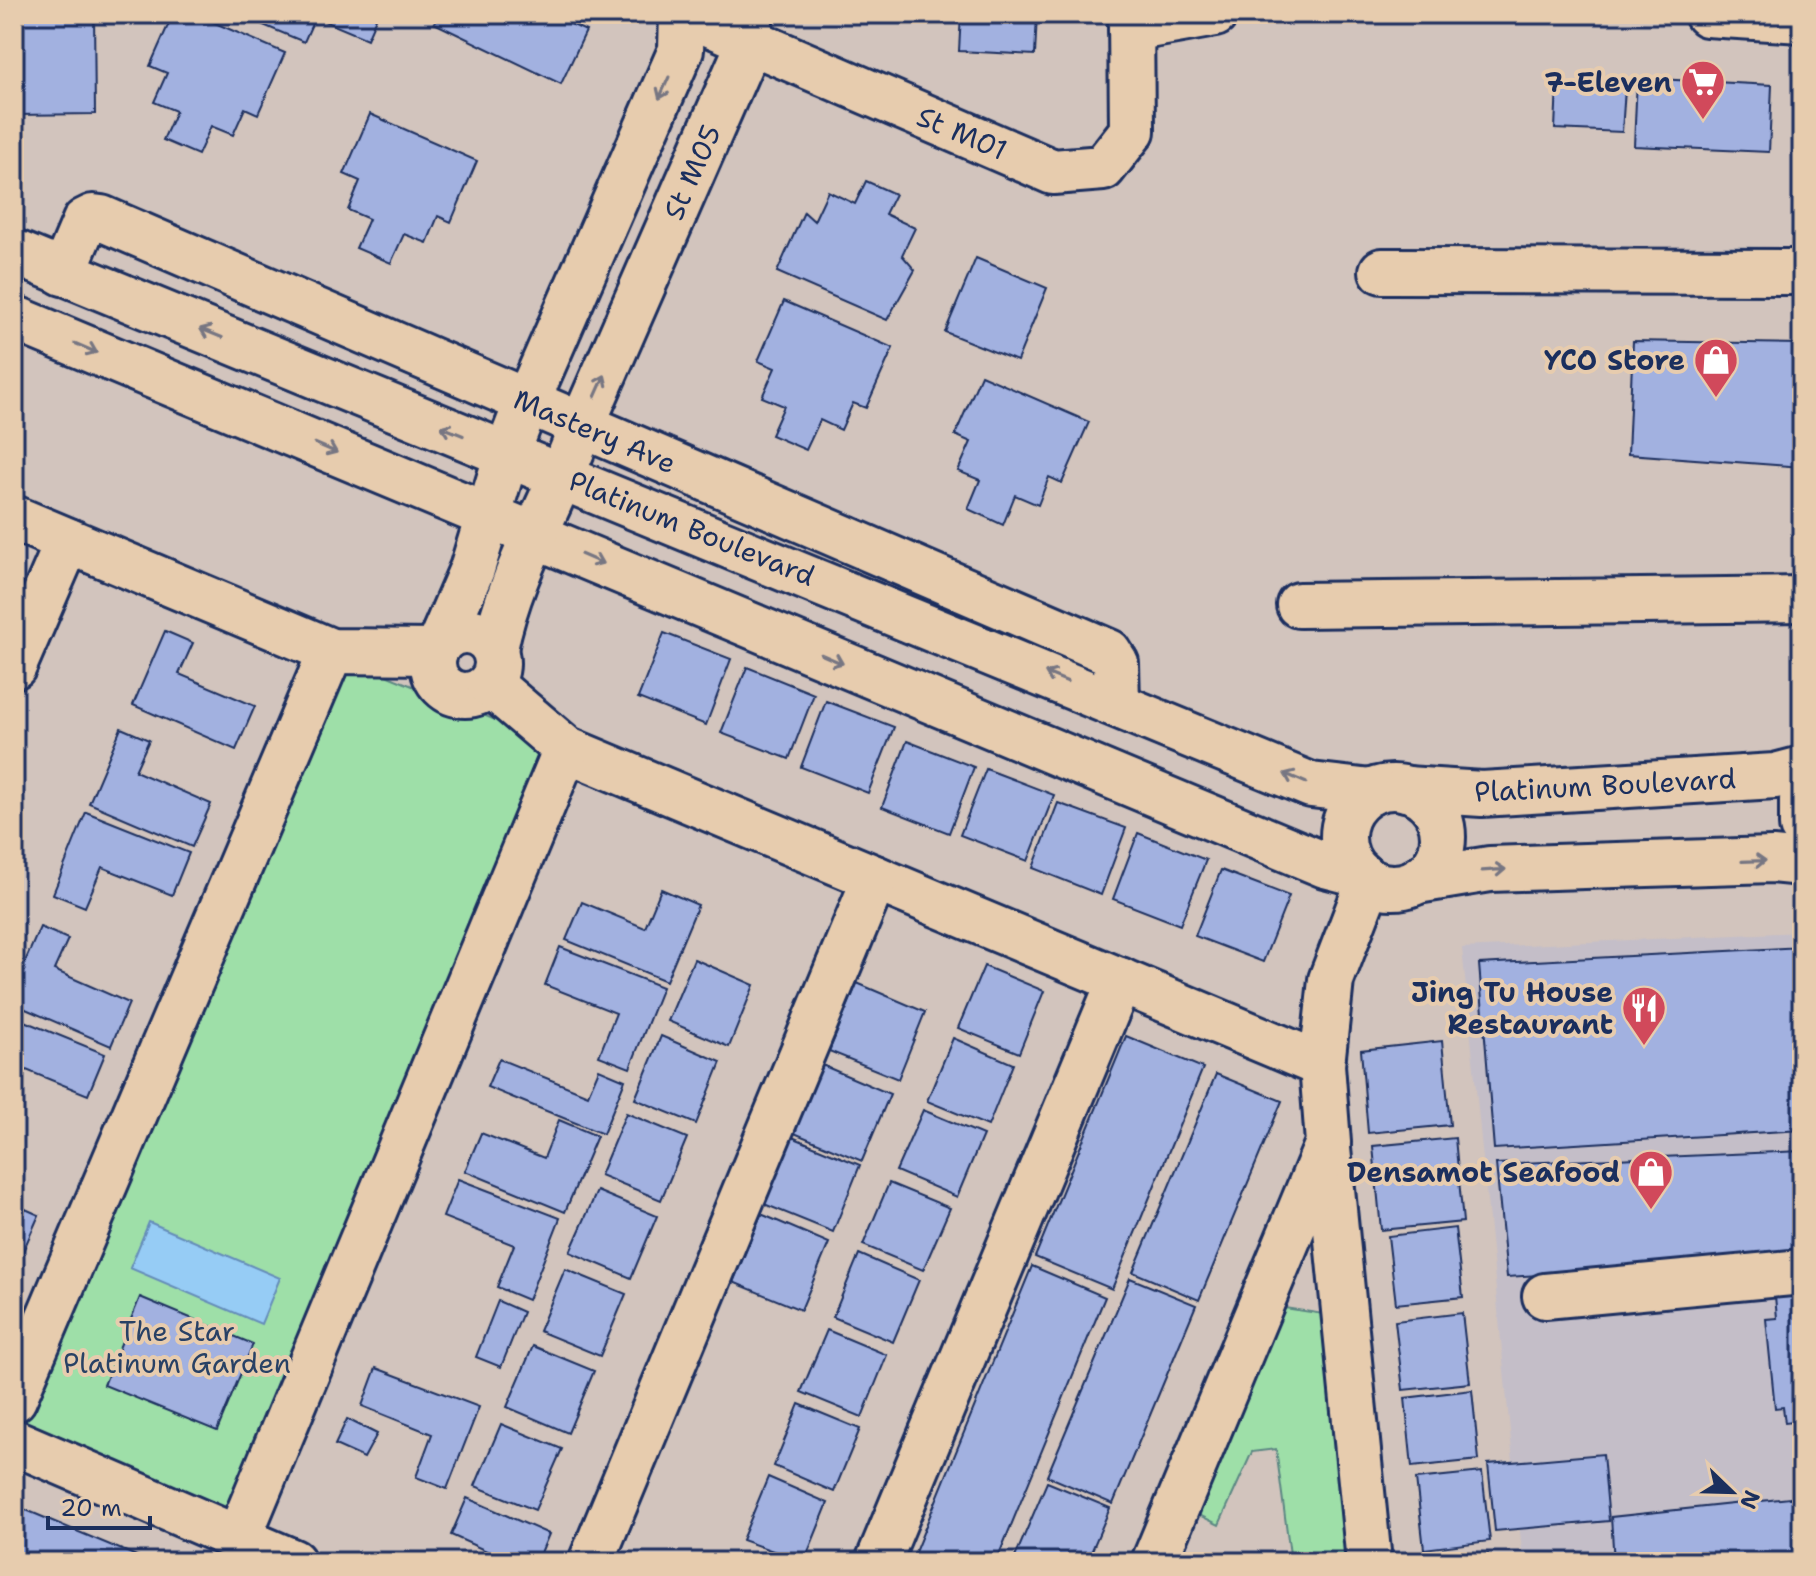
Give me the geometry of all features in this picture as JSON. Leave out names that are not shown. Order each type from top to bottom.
[{"type":"street","name":"St M01","points":[[684,14],[750,28],[1053,172],[1103,168],[1132,131],[1131,21]]},
{"type":"street","points":[[684,14],[681,50],[527,402],[507,454],[472,569],[438,647],[433,666],[445,689],[469,696],[492,667],[566,749],[1120,980],[1324,1048]]},
{"type":"street","points":[[1131,21],[1215,14]]},
{"type":"street","points":[[1707,14],[1802,20]]},
{"type":"street","name":"St M05","points":[[492,667],[502,609],[564,475],[582,425],[750,28]]},
{"type":"street","name":"Mastery Ave","points":[[63,273],[85,221],[93,217],[101,218],[1109,652],[1116,663],[1117,702]]},
{"type":"street","points":[[602,229],[657,253]]},
{"type":"street","name":"Platinum Boulevard","points":[[14,252],[1117,702],[1311,785],[1482,794],[1775,776],[1802,769]]},
{"type":"street","points":[[1382,271],[1802,272]]},
{"type":"street","points":[[14,318],[1325,865],[1386,881],[1490,869],[1772,860],[1802,863]]},
{"type":"street","points":[[14,518],[331,651],[438,647]]},
{"type":"street","points":[[14,666],[68,541]]},
{"type":"street","points":[[1299,605],[1802,599]]},
{"type":"street","points":[[14,1399],[331,651]]},
{"type":"street","points":[[238,1539],[566,749]]},
{"type":"street","points":[[1369,1562],[1339,1270],[1328,1143],[1324,1048],[1331,980],[1365,900],[1386,881],[1436,862],[1443,837],[1441,823],[1428,801],[1389,790],[1353,808],[1344,830],[1346,854],[1386,881]]},
{"type":"street","points":[[1802,800],[1802,826]]},
{"type":"street","points":[[591,1562],[875,878]]},
{"type":"street","points":[[878,1562],[1120,980]]},
{"type":"street","points":[[1154,1562],[1328,1143]]},
{"type":"street","points":[[1275,1269],[1339,1270]]},
{"type":"street","points":[[1545,1296],[1802,1272]]},
{"type":"street","points":[[14,1442],[293,1562]]},
{"type":"shaded area","points":[[1802,932],[1802,1562],[1523,1562],[1462,948]]},
{"type":"green space","name":"The Star Platinum Garden","points":[[332,653],[566,749],[238,1539],[14,1442],[14,1399]]},
{"type":"green space","points":[[1278,1307],[1324,1314],[1349,1562],[1291,1562],[1276,1449],[1252,1452],[1219,1525],[1191,1511]]},
{"type":"water","points":[[149,1222],[280,1278],[261,1324],[130,1268]]},
{"type":"building","points":[[14,14],[94,14],[95,114],[14,115]]},
{"type":"building","points":[[173,14],[194,14],[285,53],[258,114],[245,108],[233,135],[211,126],[198,155],[163,140],[176,111],[154,102],[167,73],[150,66]]},
{"type":"building","points":[[237,14],[378,14],[367,39],[315,17],[304,42]]},
{"type":"building","points":[[438,14],[549,14],[586,31],[561,84],[434,23]]},
{"type":"building","points":[[961,14],[1037,14],[1035,55],[959,51]]},
{"type":"building","points":[[1637,78],[1772,85],[1769,152],[1634,146]]},
{"type":"building","points":[[1557,84],[1625,88],[1622,132],[1555,129]]},
{"type":"building","points":[[370,114],[477,161],[451,222],[438,216],[427,243],[404,234],[391,263],[356,248],[369,219],[348,210],[360,181],[344,174]]},
{"type":"building","points":[[866,181],[895,194],[885,214],[915,228],[902,255],[915,270],[887,320],[777,272],[804,212],[814,221],[828,191],[855,204]]},
{"type":"building","points":[[976,258],[1047,288],[1017,361],[945,332]]},
{"type":"building","points":[[784,301],[893,348],[866,408],[853,403],[841,430],[820,420],[806,450],[771,435],[784,406],[762,397],[775,368],[758,361]]},
{"type":"building","name":"YCO Store","points":[[1633,341],[1802,344],[1802,467],[1628,454]]},
{"type":"building","points":[[981,375],[1089,422],[1062,483],[1049,477],[1038,505],[1015,495],[1003,525],[968,509],[980,480],[958,471],[971,442],[955,435]]},
{"type":"building","points":[[165,631],[193,643],[179,674],[255,706],[236,750],[133,705]]},
{"type":"building","points":[[664,633],[731,659],[706,725],[638,698]]},
{"type":"building","points":[[747,667],[814,694],[789,759],[721,733]]},
{"type":"building","points":[[826,701],[894,727],[868,793],[801,767]]},
{"type":"building","points":[[121,728],[149,740],[135,771],[211,804],[192,847],[89,803]]},
{"type":"building","points":[[907,741],[974,767],[949,833],[882,807]]},
{"type":"building","points":[[986,769],[1054,795],[1028,861],[960,835]]},
{"type":"building","points":[[1058,803],[1126,828],[1101,895],[1033,868]]},
{"type":"building","points":[[86,812],[189,853],[172,895],[102,867],[85,907],[53,894]]},
{"type":"building","points":[[1138,833],[1206,860],[1180,925],[1113,899]]},
{"type":"building","points":[[1221,870],[1289,896],[1263,962],[1195,936]]},
{"type":"building","points":[[661,889],[698,905],[666,981],[566,940],[582,902],[645,928]]},
{"type":"building","points":[[40,927],[68,939],[54,970],[129,1003],[111,1046],[14,1004],[14,987]]},
{"type":"building","points":[[560,947],[662,987],[630,1068],[599,1056],[616,1013],[545,985]]},
{"type":"building","name":"Jing Tu House Restaurant","points":[[1802,947],[1802,1130],[1494,1149],[1479,964]]},
{"type":"building","points":[[694,959],[754,985],[729,1047],[668,1021]]},
{"type":"building","points":[[984,966],[1044,991],[1019,1053],[958,1028]]},
{"type":"building","points":[[857,983],[925,1012],[898,1079],[829,1051]]},
{"type":"building","points":[[14,1017],[105,1054],[88,1095],[19,1067],[14,1078]]},
{"type":"building","points":[[661,1036],[721,1062],[696,1124],[635,1099]]},
{"type":"building","points":[[1126,1036],[1203,1068],[1112,1289],[1035,1257]]},
{"type":"building","points":[[953,1038],[1013,1064],[988,1126],[927,1101]]},
{"type":"building","points":[[1442,1041],[1450,1125],[1368,1133],[1361,1050]]},
{"type":"building","points":[[499,1059],[588,1095],[599,1069],[625,1080],[603,1134],[487,1087]]},
{"type":"building","points":[[822,1065],[890,1094],[862,1161],[794,1133]]},
{"type":"building","points":[[1216,1074],[1282,1101],[1199,1300],[1133,1272]]},
{"type":"building","points":[[923,1110],[983,1135],[957,1197],[896,1171]]},
{"type":"building","points":[[626,1113],[687,1138],[661,1200],[600,1175]]},
{"type":"building","points":[[559,1120],[597,1136],[565,1212],[465,1171],[481,1133],[544,1158]]},
{"type":"building","points":[[792,1137],[860,1165],[833,1232],[764,1204]]},
{"type":"building","points":[[1455,1138],[1463,1222],[1381,1230],[1373,1146]]},
{"type":"building","name":"Densamot Seafood","points":[[1802,1151],[1802,1259],[1507,1277],[1496,1164]]},
{"type":"building","points":[[458,1179],[560,1218],[528,1300],[497,1287],[514,1245],[443,1217]]},
{"type":"building","points":[[889,1183],[950,1208],[923,1270],[863,1245]]},
{"type":"building","points":[[597,1191],[657,1216],[631,1278],[570,1252]]},
{"type":"building","points":[[14,1204],[39,1215],[20,1258],[14,1255]]},
{"type":"building","points":[[761,1214],[829,1243],[801,1310],[733,1282]]},
{"type":"building","points":[[1455,1228],[1463,1297],[1396,1304],[1388,1236]]},
{"type":"building","points":[[859,1254],[919,1280],[893,1342],[833,1317]]},
{"type":"building","points":[[1032,1266],[1105,1297],[996,1562],[911,1562]]},
{"type":"building","points":[[565,1269],[626,1294],[600,1356],[539,1331]]},
{"type":"building","points":[[1130,1278],[1196,1305],[1113,1504],[1047,1476]]},
{"type":"building","points":[[1802,1293],[1802,1421],[1785,1423],[1783,1407],[1775,1408],[1766,1319],[1777,1318],[1775,1296]]},
{"type":"building","points":[[140,1297],[253,1344],[217,1431],[104,1385]]},
{"type":"building","points":[[498,1301],[523,1312],[501,1367],[476,1357]]},
{"type":"building","points":[[1462,1313],[1470,1383],[1403,1390],[1395,1321]]},
{"type":"building","points":[[827,1330],[887,1355],[862,1417],[801,1392]]},
{"type":"building","points":[[533,1346],[594,1371],[568,1433],[507,1407]]},
{"type":"building","points":[[376,1368],[479,1407],[447,1489],[416,1477],[432,1434],[362,1406]]},
{"type":"building","points":[[1472,1390],[1479,1460],[1412,1467],[1405,1398]]},
{"type":"building","points":[[799,1404],[860,1429],[834,1492],[774,1466]]},
{"type":"building","points":[[347,1419],[377,1434],[364,1458],[335,1445]]},
{"type":"building","points":[[501,1424],[562,1449],[535,1510],[475,1486]]},
{"type":"building","points":[[1603,1454],[1609,1521],[1495,1531],[1488,1464]]},
{"type":"building","points":[[1482,1472],[1490,1541],[1424,1549],[1416,1479]]},
{"type":"building","points":[[768,1477],[828,1503],[804,1562],[742,1540]]},
{"type":"building","points":[[1047,1482],[1110,1508],[1087,1562],[1013,1562]]},
{"type":"building","points":[[1799,1497],[1802,1562],[1614,1562],[1611,1517]]},
{"type":"building","points":[[467,1498],[549,1534],[537,1562],[511,1562],[451,1535]]},
{"type":"building","points":[[14,1505],[151,1562],[14,1562]]},
{"type":"building","points":[[1488,1554],[1489,1562],[1421,1562]]},
{"type":"place","name":"7-Eleven","points":[[1703,121]]},
{"type":"place","name":"YCO Store","points":[[1716,399]]},
{"type":"place","name":"Jing Tu House Restaurant","points":[[1644,1047]]},
{"type":"place","name":"Densamot Seafood","points":[[1651,1211]]}]
